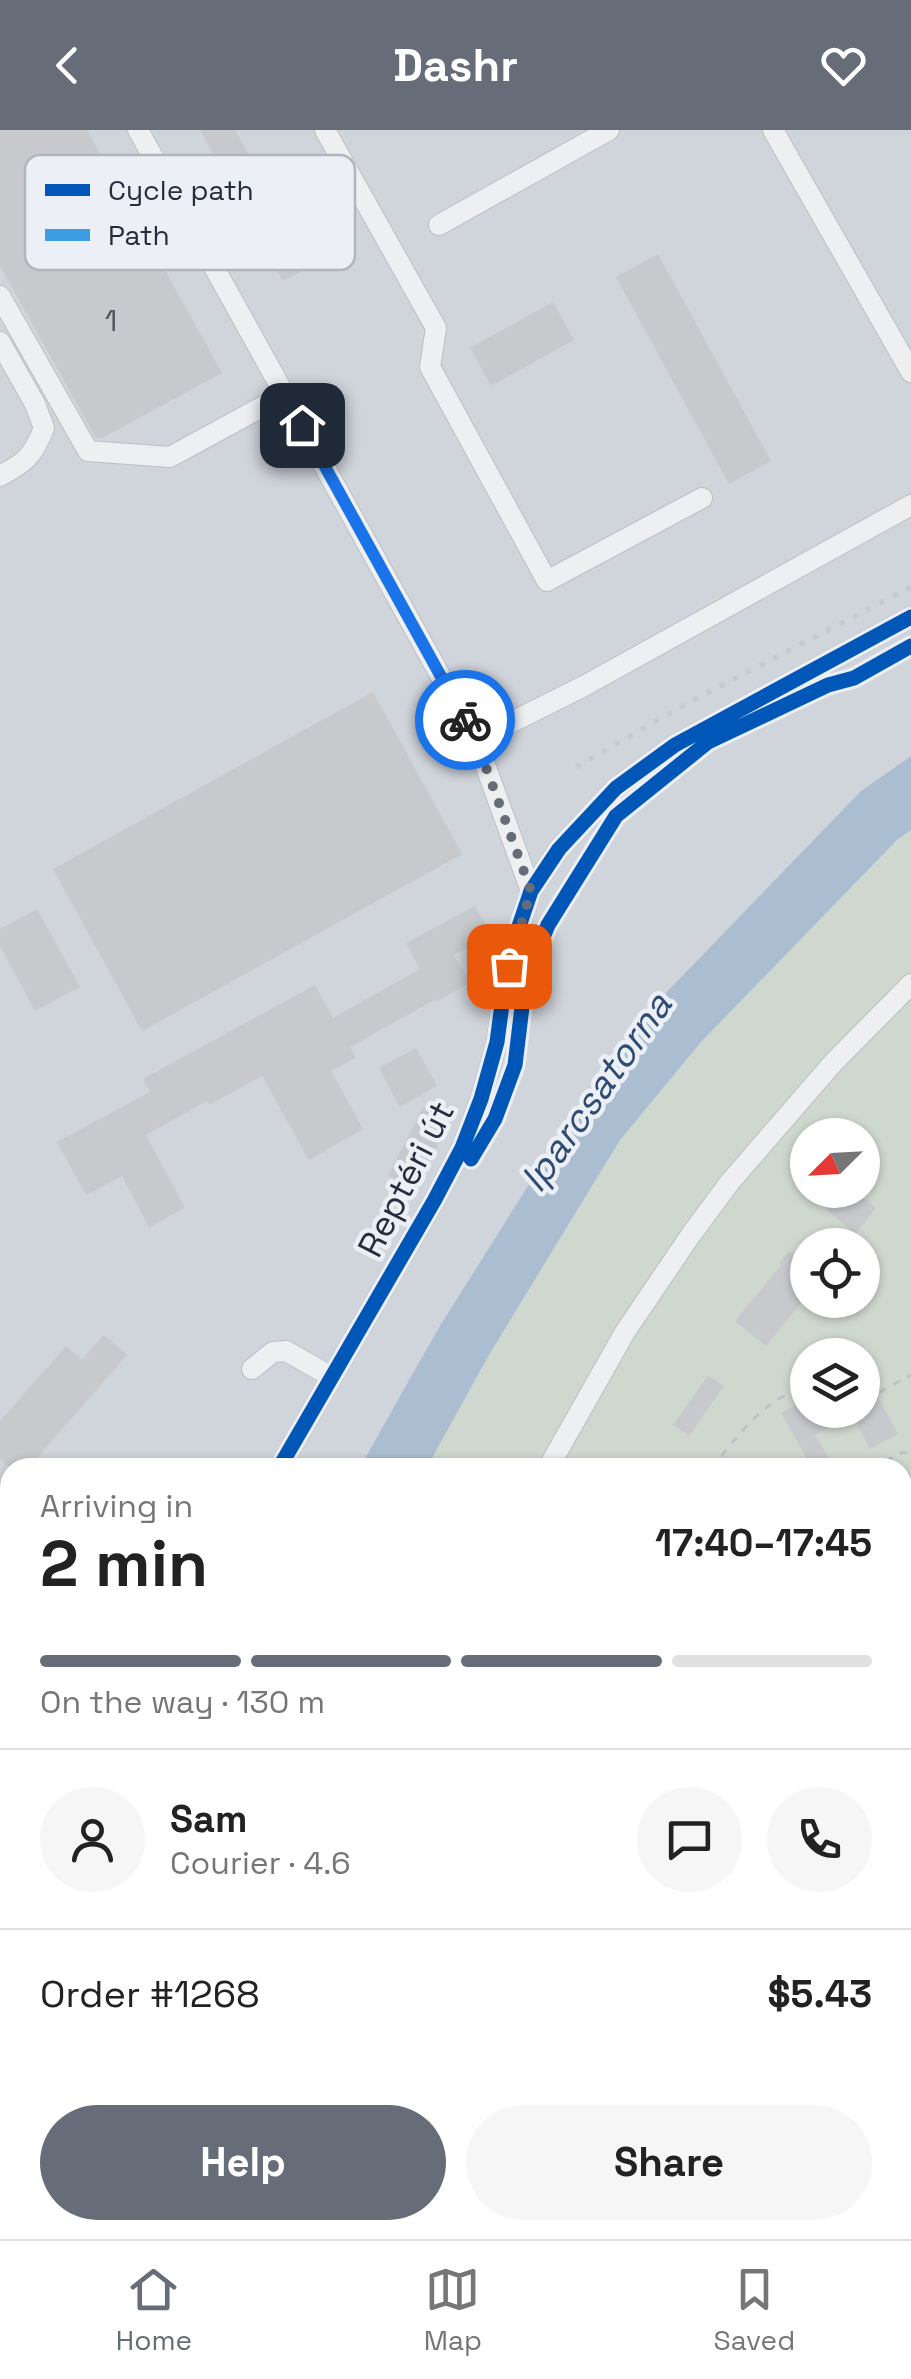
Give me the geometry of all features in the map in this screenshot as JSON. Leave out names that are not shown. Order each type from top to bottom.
[{"type":"street","points":[[138,130],[152,155]]},
{"type":"street","points":[[325,130],[339,155]]},
{"type":"street","points":[[438,226],[610,130]]},
{"type":"street","points":[[773,130],[911,372]]},
{"type":"street","points":[[355,184],[436,328],[430,367],[547,581],[702,498]]},
{"type":"street","points":[[215,270],[476,740],[531,891]]},
{"type":"street","points":[[0,296],[88,451],[170,457],[284,395]]},
{"type":"street","points":[[0,342],[44,428],[36,450],[18,467],[0,476]]},
{"type":"street","points":[[476,740],[584,686],[911,506]]},
{"type":"street","name":"Reptéri út","points":[[285,1458],[462,1148],[492,1061],[514,944],[531,891],[559,849],[616,788],[674,745],[911,617]]},
{"type":"street","points":[[554,1458],[625,1332],[730,1182],[833,1063],[911,984]]},
{"type":"street","points":[[252,1369],[273,1352],[286,1351],[332,1376]]},
{"type":"path","points":[[880,1392],[911,1375]]},
{"type":"path","points":[[721,1458],[769,1404],[790,1393]]},
{"type":"shaded area","points":[[0,130],[911,130],[911,756],[861,791],[575,1111],[438,1329],[365,1458],[0,1458]]},
{"type":"shaded area","points":[[911,830],[911,1458],[432,1458],[489,1355],[620,1140],[702,1041]]},
{"type":"water","name":"Iparcsatorna","points":[[911,756],[911,830],[702,1041],[620,1140],[489,1355],[432,1458],[365,1458],[438,1329],[575,1111],[662,997],[861,791]]},
{"type":"building","points":[[0,130],[87,130],[101,155],[25,155],[25,270],[165,270],[222,373],[96,438],[0,266]]},
{"type":"building","points":[[200,130],[235,130],[249,155],[214,155]]},
{"type":"building","points":[[658,254],[771,461],[729,484],[616,277]]},
{"type":"building","points":[[277,270],[304,270],[283,281]]},
{"type":"building","points":[[553,302],[574,340],[491,386],[470,348]]},
{"type":"building","points":[[373,692],[462,854],[142,1031],[53,869]]},
{"type":"building","points":[[475,906],[491,935],[454,955],[470,983],[350,1047],[356,1058],[331,1071],[363,1129],[309,1160],[262,1076],[146,1135],[185,1208],[149,1227],[122,1176],[86,1195],[57,1142],[150,1092],[143,1079],[315,985],[333,1018],[420,969],[406,943]]},
{"type":"building","points":[[37,909],[80,987],[35,1011],[0,946],[0,929]]},
{"type":"building","points":[[416,1048],[437,1086],[400,1107],[379,1068]]},
{"type":"building","points":[[423,1107],[450,1120],[416,1190],[388,1176]]},
{"type":"building","points":[[876,1208],[860,1228],[848,1228],[827,1210]]},
{"type":"building","points":[[790,1252],[790,1317],[766,1346],[735,1321]]},
{"type":"building","points":[[104,1335],[127,1355],[37,1458],[0,1458],[0,1421],[66,1346],[82,1360]]},
{"type":"building","points":[[708,1375],[724,1386],[689,1436],[673,1425]]},
{"type":"building","points":[[880,1401],[898,1434],[870,1449],[859,1428],[880,1428]]},
{"type":"building","points":[[790,1408],[790,1428],[828,1428],[815,1435],[829,1458],[806,1458],[781,1413]]},
{"type":"railway","points":[[576,767],[686,704],[911,587]]},
{"type":"cycle path","points":[[285,1458],[462,1148],[497,1042],[513,944],[531,891],[559,849],[616,788],[675,745],[911,617]]},
{"type":"cycle path","points":[[471,1159],[495,1119],[515,1065],[525,982],[548,925],[616,816],[708,742],[828,685],[854,678],[911,646]]},
{"type":"way so far","points":[[465,720],[476,740],[531,891],[509,966]]},
{"type":"route","points":[[302,425],[465,720]]}]
